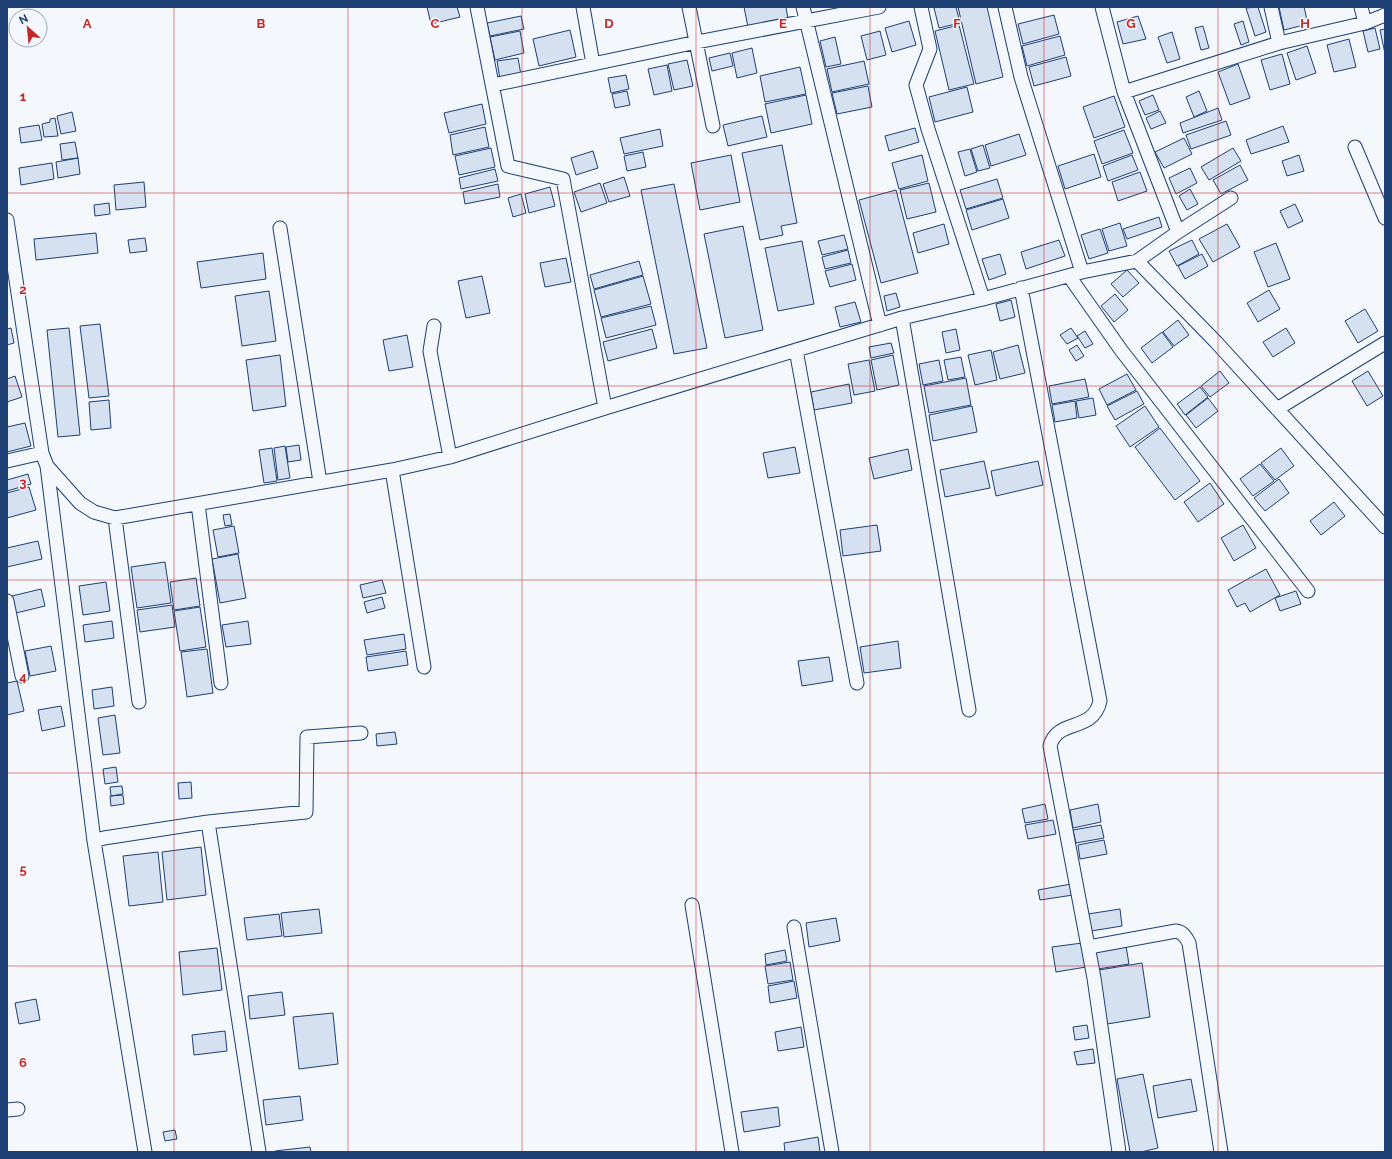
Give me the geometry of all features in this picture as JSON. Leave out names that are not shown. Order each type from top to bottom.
[{"type":"street","points":[[477,7],[508,166],[563,179],[605,408]]},
{"type":"street","points":[[583,7],[593,64]]},
{"type":"street","points":[[689,7],[714,126]]},
{"type":"street","points":[[803,7],[880,325]]},
{"type":"street","points":[[493,85],[697,42],[879,7]]},
{"type":"street","points":[[921,7],[930,50],[916,85],[928,129],[983,299]]},
{"type":"street","points":[[1005,7],[1021,77],[1082,272]]},
{"type":"street","points":[[1102,7],[1124,92],[1178,232]]},
{"type":"street","points":[[1271,7],[1279,43]]},
{"type":"street","points":[[1362,7],[1365,23]]},
{"type":"street","points":[[1124,92],[1279,43],[1365,23],[1385,15]]},
{"type":"street","points":[[1355,147],[1385,218]]},
{"type":"street","points":[[46,466],[80,503],[94,512],[115,518],[392,470],[450,457],[605,408],[902,318],[983,299],[1082,272],[1137,261],[1178,232],[1231,198]]},
{"type":"street","points":[[7,220],[42,453],[46,466],[94,841],[145,1152]]},
{"type":"street","points":[[280,228],[320,482]]},
{"type":"street","points":[[1137,261],[1216,342],[1385,527]]},
{"type":"street","points":[[1069,276],[1121,350],[1308,591]]},
{"type":"street","points":[[1022,288],[1100,701],[1093,716],[1085,721],[1058,732],[1052,738],[1050,746],[1089,947],[1119,1152]]},
{"type":"street","points":[[902,318],[969,710]]},
{"type":"street","points":[[434,326],[430,351],[450,457]]},
{"type":"street","points":[[1277,409],[1385,343]]},
{"type":"street","points":[[796,350],[857,683]]},
{"type":"street","points":[[7,461],[42,453]]},
{"type":"street","points":[[392,470],[424,667]]},
{"type":"street","points":[[198,504],[221,683]]},
{"type":"street","points":[[115,518],[139,702]]},
{"type":"street","points":[[7,601],[22,676]]},
{"type":"street","points":[[94,841],[104,838],[208,822],[306,812],[307,737],[361,733]]},
{"type":"street","points":[[208,822],[259,1152]]},
{"type":"street","points":[[692,905],[732,1152]]},
{"type":"street","points":[[794,927],[832,1152]]},
{"type":"street","points":[[1089,947],[1176,931],[1180,932],[1187,938],[1221,1152]]},
{"type":"building","points":[[427,7],[457,7],[460,17],[431,24]]},
{"type":"building","points":[[744,7],[786,7],[788,19],[748,27]]},
{"type":"building","points":[[956,7],[960,23],[939,28],[934,8]]},
{"type":"building","points":[[958,7],[987,7],[1003,77],[976,84]]},
{"type":"building","points":[[1258,7],[1266,32],[1255,36],[1246,8]]},
{"type":"building","points":[[1279,7],[1304,7],[1308,24],[1284,30]]},
{"type":"building","points":[[1054,15],[1059,34],[1023,44],[1018,24]]},
{"type":"building","points":[[521,16],[524,29],[490,36],[487,23]]},
{"type":"building","points":[[1138,16],[1146,39],[1123,44],[1117,22]]},
{"type":"building","points":[[909,21],[916,45],[892,52],[885,28]]},
{"type":"building","points":[[1243,21],[1249,42],[1241,45],[1234,24]]},
{"type":"building","points":[[959,25],[974,84],[949,90],[935,31]]},
{"type":"building","points":[[1203,26],[1209,48],[1201,50],[1195,28]]},
{"type":"building","points":[[1375,28],[1380,49],[1368,52],[1363,31]]},
{"type":"building","points":[[1385,29],[1385,54],[1380,30]]},
{"type":"building","points":[[570,30],[576,57],[539,66],[533,39]]},
{"type":"building","points":[[520,31],[524,53],[495,60],[490,37]]},
{"type":"building","points":[[880,31],[886,55],[867,60],[861,36]]},
{"type":"building","points":[[1172,32],[1180,59],[1167,63],[1158,37]]},
{"type":"building","points":[[1060,36],[1065,55],[1027,66],[1022,46]]},
{"type":"building","points":[[835,37],[841,64],[826,67],[820,41]]},
{"type":"building","points":[[1349,39],[1356,67],[1334,72],[1327,45]]},
{"type":"building","points":[[1307,46],[1316,73],[1296,80],[1287,53]]},
{"type":"building","points":[[752,48],[757,73],[737,78],[732,53]]},
{"type":"building","points":[[730,53],[733,66],[712,71],[709,58]]},
{"type":"building","points":[[1282,54],[1290,84],[1270,90],[1261,60]]},
{"type":"building","points":[[1066,57],[1071,76],[1034,86],[1029,67]]},
{"type":"building","points":[[518,58],[521,75],[500,79],[497,61]]},
{"type":"building","points":[[687,60],[693,86],[674,90],[668,64]]},
{"type":"building","points":[[864,61],[869,84],[832,92],[827,69]]},
{"type":"building","points":[[1238,64],[1250,98],[1230,105],[1218,72]]},
{"type":"building","points":[[667,65],[672,91],[654,95],[648,69]]},
{"type":"building","points":[[800,67],[806,94],[765,102],[760,76]]},
{"type":"building","points":[[626,75],[629,89],[611,93],[608,78]]},
{"type":"building","points":[[868,86],[872,107],[837,114],[832,93]]},
{"type":"building","points":[[967,87],[973,112],[935,122],[929,97]]},
{"type":"building","points":[[627,91],[630,105],[615,108],[612,94]]},
{"type":"building","points":[[1199,91],[1207,111],[1194,117],[1186,97]]},
{"type":"building","points":[[806,95],[812,124],[771,133],[765,104]]},
{"type":"building","points":[[1153,95],[1159,110],[1145,115],[1139,101]]},
{"type":"building","points":[[1114,96],[1125,127],[1094,138],[1083,107]]},
{"type":"building","points":[[482,104],[486,124],[449,133],[444,113]]},
{"type":"building","points":[[1218,108],[1222,120],[1183,133],[1180,123]]},
{"type":"building","points":[[1160,111],[1166,123],[1151,129],[1146,118]]},
{"type":"building","points":[[72,112],[76,131],[61,134],[57,116]]},
{"type":"building","points":[[762,116],[767,137],[728,146],[723,125]]},
{"type":"building","points":[[55,118],[58,136],[44,137],[42,124],[50,122],[50,119]]},
{"type":"building","points":[[1226,121],[1231,135],[1191,149],[1186,135]]},
{"type":"building","points":[[39,125],[42,140],[21,143],[19,128]]},
{"type":"building","points":[[1283,126],[1289,142],[1251,154],[1246,140]]},
{"type":"building","points":[[485,127],[489,147],[453,155],[450,135]]},
{"type":"building","points":[[915,128],[919,142],[889,151],[885,136]]},
{"type":"building","points":[[660,129],[663,146],[624,154],[620,138]]},
{"type":"building","points":[[1124,130],[1133,153],[1102,164],[1094,141]]},
{"type":"building","points":[[1019,134],[1026,155],[991,166],[985,145]]},
{"type":"building","points":[[1184,138],[1192,154],[1164,168],[1155,152]]},
{"type":"building","points":[[75,142],[78,158],[62,160],[60,144]]},
{"type":"building","points":[[782,145],[797,223],[781,226],[783,235],[760,240],[742,153]]},
{"type":"building","points":[[983,145],[990,168],[978,171],[971,149]]},
{"type":"building","points":[[491,148],[495,167],[459,175],[455,156]]},
{"type":"building","points":[[1233,148],[1241,161],[1209,180],[1201,167]]},
{"type":"building","points":[[970,149],[977,172],[965,176],[958,152]]},
{"type":"building","points":[[593,151],[598,168],[576,175],[571,158]]},
{"type":"building","points":[[643,152],[646,167],[627,171],[624,156]]},
{"type":"building","points":[[1094,154],[1101,177],[1065,189],[1058,166]]},
{"type":"building","points":[[731,155],[740,202],[700,210],[691,163]]},
{"type":"building","points":[[922,155],[928,181],[899,189],[892,163]]},
{"type":"building","points":[[1132,155],[1138,170],[1108,181],[1103,166]]},
{"type":"building","points":[[1299,155],[1304,171],[1287,176],[1282,161]]},
{"type":"building","points":[[78,158],[80,174],[58,178],[56,162]]},
{"type":"building","points":[[52,163],[54,179],[21,185],[19,168]]},
{"type":"building","points":[[1240,165],[1248,180],[1221,194],[1213,180]]},
{"type":"building","points":[[1190,168],[1197,183],[1176,194],[1169,178]]},
{"type":"building","points":[[495,169],[498,181],[461,189],[459,178]]},
{"type":"building","points":[[1140,172],[1147,191],[1118,201],[1112,182]]},
{"type":"building","points":[[624,177],[630,196],[609,202],[603,184]]},
{"type":"building","points":[[997,179],[1003,198],[966,209],[960,190]]},
{"type":"building","points":[[144,182],[146,207],[116,210],[114,185]]},
{"type":"building","points":[[600,183],[607,203],[581,212],[574,192]]},
{"type":"building","points":[[929,183],[936,212],[907,219],[900,190]]},
{"type":"building","points":[[498,184],[500,197],[465,204],[463,192]]},
{"type":"building","points":[[674,184],[707,348],[674,354],[641,190]]},
{"type":"building","points":[[550,187],[555,206],[529,213],[525,194]]},
{"type":"building","points":[[1190,189],[1198,204],[1187,210],[1179,196]]},
{"type":"building","points":[[896,190],[918,273],[881,283],[859,200]]},
{"type":"building","points":[[521,194],[526,213],[513,217],[508,198]]},
{"type":"building","points":[[1003,199],[1009,218],[972,230],[966,210]]},
{"type":"building","points":[[109,203],[110,214],[95,216],[94,205]]},
{"type":"building","points":[[1295,204],[1303,221],[1288,228],[1280,211]]},
{"type":"building","points":[[1159,217],[1162,227],[1127,239],[1123,229]]},
{"type":"building","points":[[1120,223],[1127,246],[1109,251],[1102,229]]},
{"type":"building","points":[[944,224],[949,244],[918,253],[913,233]]},
{"type":"building","points":[[1227,224],[1240,247],[1213,262],[1199,239]]},
{"type":"building","points":[[743,226],[763,330],[725,338],[704,234]]},
{"type":"building","points":[[1100,229],[1108,253],[1089,259],[1081,235]]},
{"type":"building","points":[[96,233],[98,253],[36,260],[34,239]]},
{"type":"building","points":[[844,235],[848,249],[822,255],[818,241]]},
{"type":"building","points":[[145,238],[147,251],[130,253],[128,240]]},
{"type":"building","points":[[1059,240],[1065,256],[1026,269],[1021,252]]},
{"type":"building","points":[[1192,240],[1199,254],[1177,266],[1169,251]]},
{"type":"building","points":[[802,241],[814,304],[778,311],[765,248]]},
{"type":"building","points":[[1276,243],[1290,279],[1268,287],[1254,252]]},
{"type":"building","points":[[848,250],[851,263],[825,269],[822,257]]},
{"type":"building","points":[[263,253],[266,279],[201,288],[197,262]]},
{"type":"building","points":[[1000,254],[1006,274],[989,280],[982,259]]},
{"type":"building","points":[[1202,254],[1208,266],[1185,279],[1178,266]]},
{"type":"building","points":[[566,258],[571,282],[545,287],[540,263]]},
{"type":"building","points":[[639,261],[643,275],[594,289],[590,275]]},
{"type":"building","points":[[852,264],[856,280],[830,287],[825,271]]},
{"type":"building","points":[[1127,270],[1139,283],[1123,297],[1111,284]]},
{"type":"building","points":[[482,276],[490,313],[466,318],[458,281]]},
{"type":"building","points":[[643,276],[651,304],[601,317],[594,290]]},
{"type":"building","points":[[1269,290],[1280,309],[1258,322],[1247,303]]},
{"type":"building","points":[[269,291],[276,341],[242,346],[235,296]]},
{"type":"building","points":[[896,293],[900,307],[887,311],[884,296]]},
{"type":"building","points":[[1115,294],[1128,310],[1114,322],[1101,306]]},
{"type":"building","points":[[1011,300],[1015,317],[1000,321],[996,304]]},
{"type":"building","points":[[855,302],[861,322],[840,327],[835,307]]},
{"type":"building","points":[[651,306],[656,325],[606,338],[601,318]]},
{"type":"building","points":[[1365,309],[1378,331],[1358,343],[1345,321]]},
{"type":"building","points":[[1178,320],[1189,335],[1174,346],[1163,332]]},
{"type":"building","points":[[100,324],[109,396],[89,398],[80,326]]},
{"type":"building","points":[[11,328],[14,343],[7,345],[7,329]]},
{"type":"building","points":[[69,328],[80,435],[58,437],[47,330]]},
{"type":"building","points":[[1071,328],[1078,338],[1067,344],[1060,335]]},
{"type":"building","points":[[1286,328],[1295,343],[1273,357],[1263,342]]},
{"type":"building","points":[[652,329],[657,348],[608,361],[603,342]]},
{"type":"building","points":[[956,329],[960,350],[946,353],[942,332]]},
{"type":"building","points":[[1085,331],[1093,344],[1085,348],[1077,336]]},
{"type":"building","points":[[1162,332],[1173,347],[1152,363],[1141,348]]},
{"type":"building","points":[[407,335],[413,367],[389,371],[383,340]]},
{"type":"building","points":[[891,343],[894,353],[871,358],[869,347]]},
{"type":"building","points":[[1018,345],[1025,373],[1000,379],[993,352]]},
{"type":"building","points":[[1077,345],[1084,356],[1076,361],[1069,350]]},
{"type":"building","points":[[991,350],[997,380],[975,385],[968,355]]},
{"type":"building","points":[[280,355],[286,406],[253,411],[246,360]]},
{"type":"building","points":[[893,355],[899,385],[877,390],[871,360]]},
{"type":"building","points":[[961,357],[965,377],[948,380],[944,360]]},
{"type":"building","points":[[869,360],[875,391],[854,395],[848,364]]},
{"type":"building","points":[[939,360],[943,381],[923,385],[919,364]]},
{"type":"building","points":[[1220,371],[1229,383],[1210,397],[1201,386]]},
{"type":"building","points":[[1368,371],[1383,396],[1367,406],[1352,381]]},
{"type":"building","points":[[1127,374],[1136,390],[1107,405],[1099,389]]},
{"type":"building","points":[[15,376],[22,397],[7,402],[7,379]]},
{"type":"building","points":[[966,378],[971,405],[929,413],[924,386]]},
{"type":"building","points":[[1085,379],[1089,397],[1052,404],[1049,386]]},
{"type":"building","points":[[849,384],[852,403],[814,410],[811,392]]},
{"type":"building","points":[[1200,387],[1208,397],[1185,415],[1177,404]]},
{"type":"building","points":[[1137,391],[1144,404],[1115,420],[1107,406]]},
{"type":"building","points":[[1093,398],[1096,415],[1079,418],[1076,401]]},
{"type":"building","points":[[1208,398],[1218,411],[1196,428],[1186,415]]},
{"type":"building","points":[[109,400],[111,428],[91,430],[89,402]]},
{"type":"building","points":[[1075,401],[1077,418],[1055,422],[1052,405]]},
{"type":"building","points":[[972,406],[977,432],[933,441],[929,415]]},
{"type":"building","points":[[1145,406],[1159,427],[1130,447],[1116,426]]},
{"type":"building","points":[[25,423],[31,446],[7,452],[7,427]]},
{"type":"building","points":[[1160,428],[1200,481],[1175,500],[1135,447]]},
{"type":"building","points":[[299,445],[301,460],[288,462],[286,447]]},
{"type":"building","points":[[285,446],[290,478],[278,480],[274,448]]},
{"type":"building","points":[[795,447],[800,473],[768,478],[763,453]]},
{"type":"building","points":[[272,448],[277,481],[264,483],[259,450]]},
{"type":"building","points":[[1281,448],[1294,466],[1275,480],[1261,463]]},
{"type":"building","points":[[908,449],[912,470],[874,479],[869,458]]},
{"type":"building","points":[[984,461],[990,488],[945,497],[940,470]]},
{"type":"building","points":[[1038,461],[1043,485],[996,496],[991,471]]},
{"type":"building","points":[[1260,464],[1274,481],[1253,496],[1240,479]]},
{"type":"building","points":[[28,474],[31,484],[7,491],[7,480]]},
{"type":"building","points":[[1279,479],[1289,493],[1265,511],[1254,498]]},
{"type":"building","points":[[1210,483],[1224,504],[1198,522],[1184,502]]},
{"type":"building","points":[[29,487],[36,510],[7,518],[7,493]]},
{"type":"building","points":[[1334,502],[1345,516],[1321,535],[1310,521]]},
{"type":"building","points":[[230,514],[232,525],[225,526],[223,515]]},
{"type":"building","points":[[877,525],[881,551],[843,556],[840,530]]},
{"type":"building","points":[[1243,525],[1256,548],[1234,561],[1221,538]]},
{"type":"building","points":[[234,526],[239,553],[218,557],[213,530]]},
{"type":"building","points":[[38,541],[42,559],[7,567],[7,548]]},
{"type":"building","points":[[238,554],[246,598],[220,603],[212,559]]},
{"type":"building","points":[[165,562],[171,603],[137,608],[131,567]]},
{"type":"building","points":[[1266,569],[1280,595],[1250,612],[1245,603],[1237,607],[1228,590]]},
{"type":"building","points":[[196,578],[200,606],[174,610],[170,582]]},
{"type":"building","points":[[382,580],[386,593],[363,598],[360,585]]},
{"type":"building","points":[[106,582],[110,611],[83,615],[79,586]]},
{"type":"building","points":[[41,589],[45,606],[16,613],[12,596]]},
{"type":"building","points":[[1296,591],[1301,604],[1280,611],[1275,598]]},
{"type":"building","points":[[382,597],[385,608],[367,613],[364,602]]},
{"type":"building","points":[[172,605],[175,627],[140,632],[137,610]]},
{"type":"building","points":[[200,607],[206,647],[180,651],[174,611]]},
{"type":"building","points":[[112,621],[114,638],[85,642],[83,625]]},
{"type":"building","points":[[248,621],[251,644],[226,647],[222,625]]},
{"type":"building","points":[[404,634],[406,649],[367,655],[364,640]]},
{"type":"building","points":[[898,641],[901,668],[864,673],[860,647]]},
{"type":"building","points":[[51,646],[56,671],[30,676],[25,651]]},
{"type":"building","points":[[207,649],[213,693],[187,697],[181,652]]},
{"type":"building","points":[[406,651],[408,665],[368,671],[366,657]]},
{"type":"building","points":[[829,657],[833,681],[802,686],[798,661]]},
{"type":"building","points":[[17,681],[24,711],[7,715],[7,683]]},
{"type":"building","points":[[112,687],[114,706],[94,709],[92,690]]},
{"type":"building","points":[[61,706],[65,726],[42,731],[38,710]]},
{"type":"building","points":[[115,715],[120,753],[103,755],[98,718]]},
{"type":"building","points":[[395,732],[397,744],[377,746],[376,734]]},
{"type":"building","points":[[116,767],[118,782],[105,784],[103,769]]},
{"type":"building","points":[[191,782],[192,798],[179,799],[178,783]]},
{"type":"building","points":[[122,786],[123,794],[111,796],[110,787]]},
{"type":"building","points":[[123,795],[124,804],[111,806],[110,796]]},
{"type":"building","points":[[1045,804],[1048,819],[1025,823],[1022,809]]},
{"type":"building","points":[[1098,804],[1101,822],[1073,828],[1070,810]]},
{"type":"building","points":[[1053,820],[1056,834],[1028,839],[1025,825]]},
{"type":"building","points":[[1101,825],[1104,838],[1076,843],[1073,830]]},
{"type":"building","points":[[1104,840],[1107,854],[1080,859],[1078,845]]},
{"type":"building","points":[[201,847],[206,895],[167,900],[162,852]]},
{"type":"building","points":[[158,852],[163,902],[129,906],[123,856]]},
{"type":"building","points":[[1071,884],[1073,895],[1040,900],[1038,890]]},
{"type":"building","points":[[319,909],[322,933],[284,937],[281,913]]},
{"type":"building","points":[[1120,909],[1122,926],[1091,931],[1088,914]]},
{"type":"building","points":[[279,914],[282,936],[247,940],[244,918]]},
{"type":"building","points":[[836,918],[840,941],[809,947],[806,923]]},
{"type":"building","points":[[1082,943],[1086,967],[1056,972],[1052,947]]},
{"type":"building","points":[[1126,946],[1129,964],[1098,969],[1096,951]]},
{"type":"building","points":[[217,948],[222,990],[183,995],[179,952]]},
{"type":"building","points":[[785,950],[787,961],[766,965],[765,954]]},
{"type":"building","points":[[790,962],[793,980],[768,984],[765,966]]},
{"type":"building","points":[[1142,963],[1150,1017],[1107,1024],[1099,970]]},
{"type":"building","points":[[794,981],[797,998],[770,1003],[768,986]]},
{"type":"building","points":[[282,992],[285,1015],[250,1019],[248,996]]},
{"type":"building","points":[[36,999],[40,1020],[19,1024],[15,1003]]},
{"type":"building","points":[[333,1013],[338,1064],[299,1069],[293,1017]]},
{"type":"building","points":[[1087,1025],[1089,1038],[1075,1040],[1073,1027]]},
{"type":"building","points":[[801,1027],[804,1047],[778,1051],[775,1032]]},
{"type":"building","points":[[225,1031],[227,1051],[194,1055],[192,1035]]},
{"type":"building","points":[[1093,1049],[1095,1063],[1077,1065],[1074,1052]]},
{"type":"building","points":[[1143,1074],[1158,1148],[1141,1152],[1130,1152],[1117,1079]]},
{"type":"building","points":[[1191,1079],[1197,1111],[1158,1118],[1153,1086]]},
{"type":"building","points":[[300,1096],[303,1120],[266,1125],[263,1100]]},
{"type":"building","points":[[778,1107],[780,1126],[744,1132],[741,1112]]},
{"type":"building","points":[[175,1130],[177,1139],[165,1141],[163,1132]]},
{"type":"building","points":[[818,1137],[820,1152],[785,1152],[784,1143]]},
{"type":"building","points":[[310,1147],[311,1152],[275,1151]]}]
